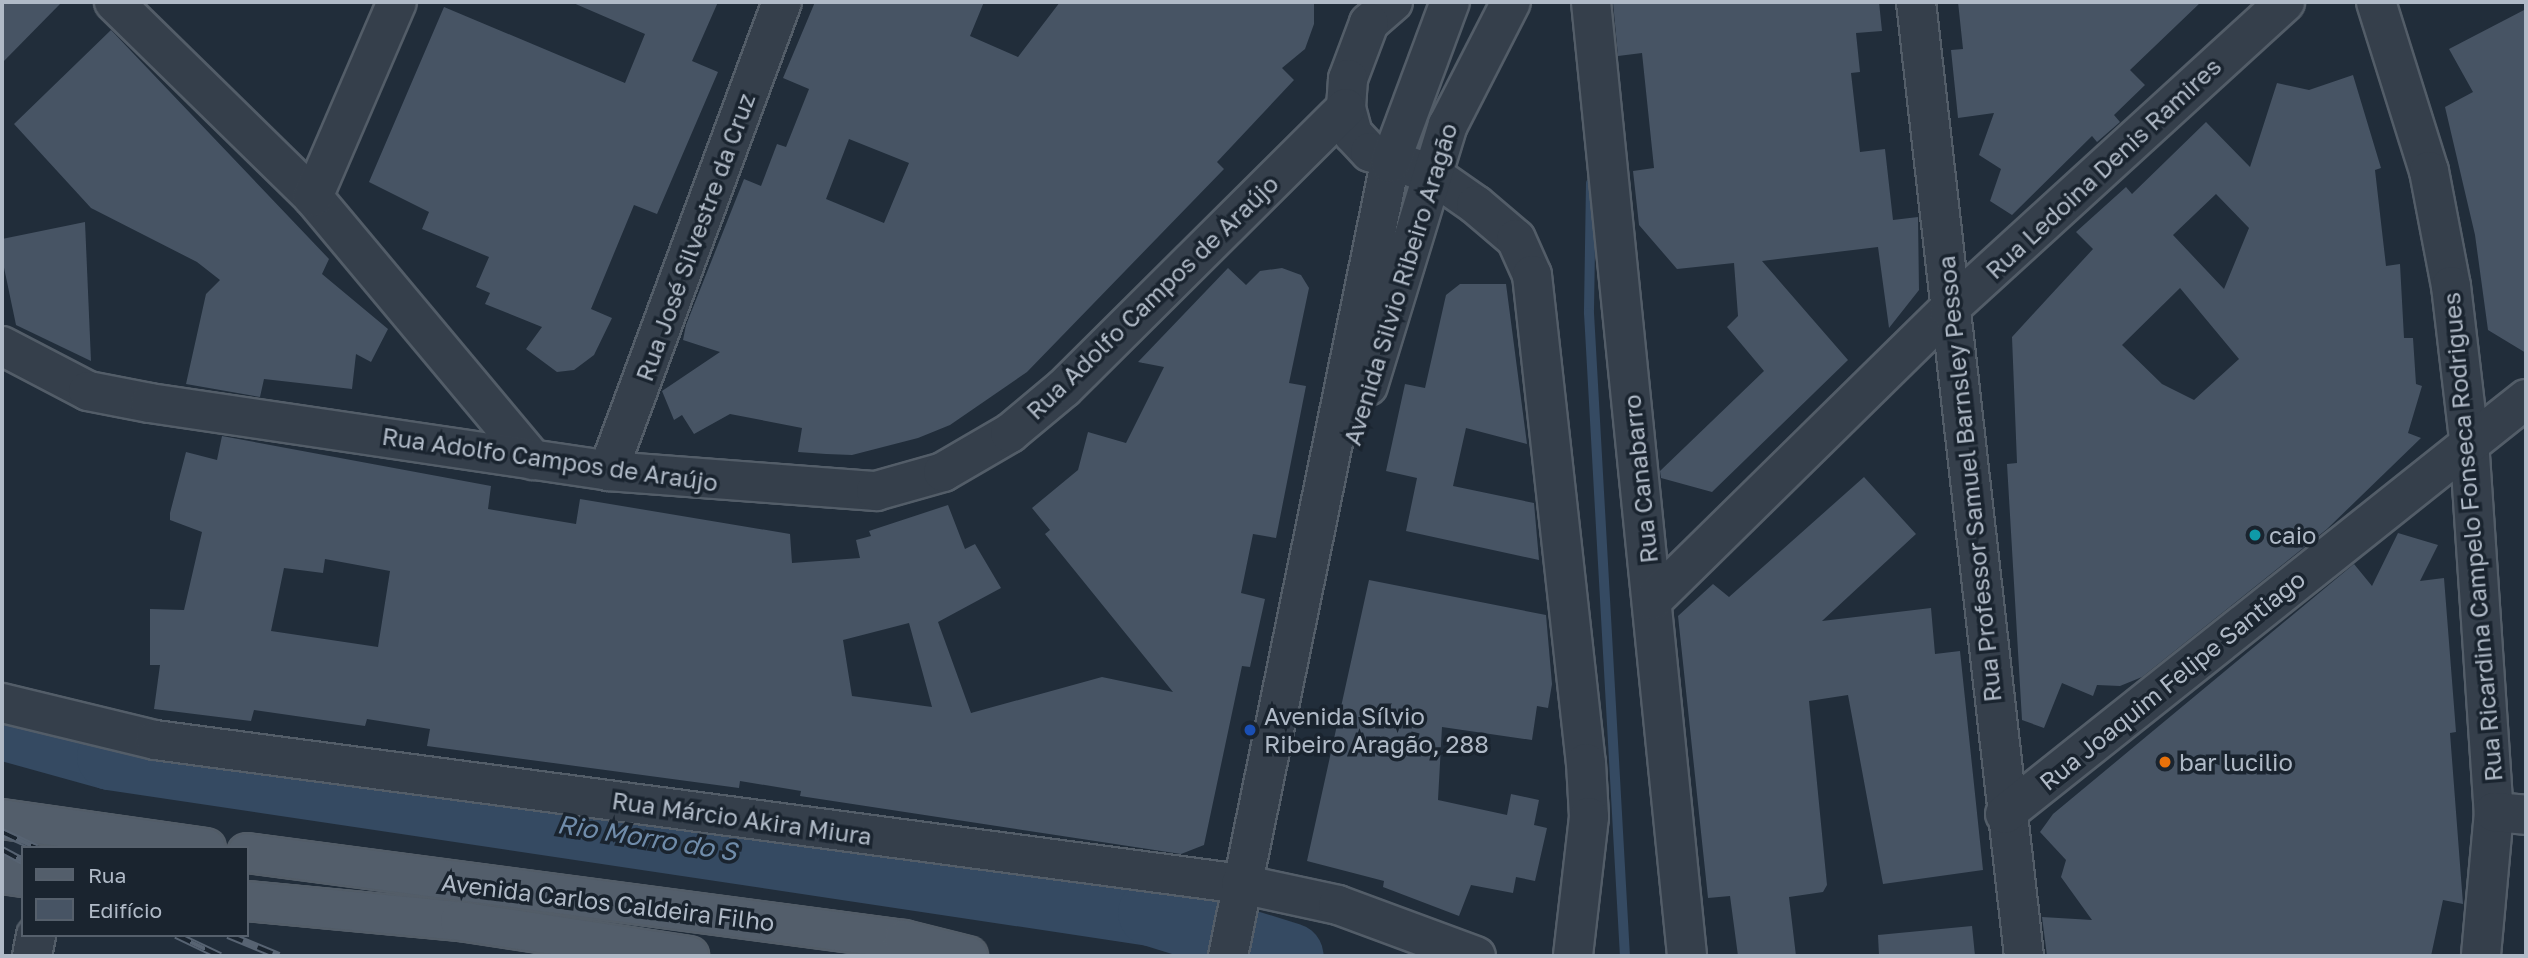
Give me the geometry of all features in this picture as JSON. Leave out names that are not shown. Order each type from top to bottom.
[{"type":"main road","points":[[2,819],[192,846]]},
{"type":"main road","name":"Avenida Carlos Caldeira Filho","points":[[248,853],[904,940],[968,956]]},
{"type":"main road","points":[[2,874],[21,877]]},
{"type":"main road","name":"Avenida Carlos Caldeira Filho","points":[[248,901],[460,921],[689,956]]},
{"type":"street","points":[[114,2],[313,197],[533,460]]},
{"type":"street","points":[[313,197],[397,2]]},
{"type":"street","name":"Rua José Silvestre da Cruz","points":[[608,471],[782,2]]},
{"type":"street","name":"Avenida Silvio Ribeiro Aragão","points":[[1310,575],[1448,125],[1511,2]]},
{"type":"street","name":"Rua Canabarro","points":[[1591,2],[1687,956]]},
{"type":"street","name":"Rua Professor Samuel Barnsley Pessoa","points":[[1916,2],[2005,814],[2024,956]]},
{"type":"street","name":"Rua Ledoina Denis Ramires","points":[[1653,600],[1949,309],[2285,2]]},
{"type":"street","name":"Rua Ricardina Campelo Fonseca Rodrigues","points":[[2376,2],[2429,171],[2451,286],[2469,440],[2510,813],[2481,956]]},
{"type":"street","points":[[1436,6],[1456,60],[1448,125]]},
{"type":"street","name":"Avenida Silvio Ribeiro Aragão","points":[[1228,956],[1241,884],[1310,575],[1390,163],[1436,6]]},
{"type":"street","points":[[1376,9],[1348,79],[1346,108],[1353,134],[1390,163],[1433,176],[1516,239],[1532,275],[1586,762],[1589,817],[1573,956]]},
{"type":"street","name":"Rua Adolfo Campos de Araújo","points":[[2,346],[88,391],[608,471],[876,492],[943,472],[1010,433],[1064,388],[1346,108]]},
{"type":"street","name":"Rua Joaquim Felipe Santiago","points":[[2005,814],[2469,440],[2526,399]]},
{"type":"street","name":"Rua Márcio Akira Miura","points":[[2,703],[155,740],[1241,884],[1338,905],[1476,956]]},
{"type":"street","points":[[32,956],[36,937]]},
{"type":"building","points":[[2,2],[62,2],[2,63]]},
{"type":"building","points":[[571,2],[718,2],[692,61],[718,72],[657,214],[634,205],[591,309],[612,318],[594,355],[574,370],[557,372],[526,349],[542,327],[485,304],[490,293],[476,287],[489,257],[422,229],[429,212],[369,182],[444,7],[625,83],[645,34]]},
{"type":"building","points":[[815,2],[984,2],[970,36],[1018,57],[1060,2],[1314,2],[1314,24],[1305,49],[1282,68],[1294,80],[1217,162],[1224,169],[1027,372],[950,425],[918,438],[852,455],[798,452],[802,428],[730,414],[694,434],[682,415],[674,420],[662,391],[720,352],[683,340],[686,325],[744,179],[761,186],[777,144],[786,147],[809,89],[783,78]],"holes":[[[849,139],[909,163],[884,223],[826,199]]]},
{"type":"building","points":[[1613,2],[1879,2],[1882,31],[1856,33],[1860,72],[1851,73],[1860,152],[1885,149],[1893,220],[1918,217],[1919,290],[1889,328],[1878,247],[1762,261],[1848,360],[1712,492],[1661,478],[1660,471],[1764,371],[1727,327],[1738,316],[1734,263],[1677,269],[1639,225],[1633,171],[1654,168],[1642,53],[1618,56]]},
{"type":"building","points":[[1958,2],[2201,2],[2130,70],[2145,85],[2114,115],[2120,122],[2097,142],[2092,136],[2012,215],[1990,201],[2001,169],[1979,155],[1994,113],[1958,118],[1951,50],[1963,49]]},
{"type":"building","points":[[2526,9],[2526,353],[2488,330],[2475,235],[2445,107],[2473,92],[2449,49]]},
{"type":"building","points":[[111,30],[329,259],[322,274],[388,329],[371,362],[356,354],[352,389],[264,379],[260,397],[186,384],[206,294],[220,280],[197,262],[91,208],[14,124]]},
{"type":"building","points":[[2353,75],[2381,168],[2375,170],[2386,266],[2400,264],[2404,338],[2413,338],[2416,384],[2422,386],[2408,433],[2421,438],[2327,529],[2142,677],[2120,686],[2097,685],[2093,696],[2062,683],[2044,728],[2022,720],[2007,464],[2017,463],[2012,337],[2093,249],[2076,232],[2126,187],[2132,194],[2206,122],[2250,167],[2277,83],[2309,90]],"holes":[[[2216,194],[2249,228],[2224,289],[2173,235]],[[2180,288],[2239,359],[2194,400],[2162,384],[2122,345]]]},
{"type":"building","points":[[85,222],[91,361],[16,325],[2,258],[2,239]]},
{"type":"building","points":[[1228,268],[1246,285],[1260,271],[1282,268],[1301,275],[1309,288],[1289,383],[1306,386],[1276,538],[1253,534],[1241,593],[1265,599],[1250,667],[1242,666],[1204,845],[1181,854],[800,796],[801,791],[740,781],[739,788],[427,746],[430,729],[367,719],[365,726],[254,710],[251,721],[154,709],[160,665],[150,665],[150,609],[184,610],[202,532],[170,520],[170,513],[186,452],[217,460],[222,436],[491,486],[488,509],[576,524],[580,499],[790,534],[792,563],[860,558],[856,540],[871,536],[869,531],[948,505],[965,549],[975,544],[1001,588],[938,622],[971,713],[1102,677],[1173,692],[1045,534],[1050,530],[1032,508],[1078,470],[1088,432],[1126,443],[1164,367],[1138,362]],"holes":[[[325,559],[390,571],[378,647],[271,631],[284,568],[323,573]],[[909,623],[932,707],[852,696],[843,640]]]},
{"type":"building","points":[[1460,284],[1506,284],[1527,444],[1466,428],[1453,486],[1534,503],[1539,560],[1406,531],[1417,478],[1386,471],[1405,384],[1425,388],[1446,295]]},
{"type":"building","points":[[1864,477],[1916,534],[1822,621],[1931,608],[1935,654],[1960,651],[1983,870],[1883,884],[1848,695],[1809,701],[1827,885],[1823,892],[1789,897],[1796,956],[1738,956],[1730,896],[1708,898],[1678,616],[1713,584],[1729,597]]},
{"type":"building","points":[[2398,533],[2438,545],[2420,581],[2444,578],[2456,732],[2450,733],[2463,904],[2443,900],[2431,956],[2047,956],[2042,917],[2092,920],[2061,877],[2066,860],[2040,832],[2053,814],[2354,564],[2372,586]]},
{"type":"building","points":[[1369,580],[1546,615],[1552,684],[1548,708],[1537,706],[1532,740],[1442,727],[1438,800],[1507,815],[1511,794],[1539,800],[1534,825],[1547,828],[1535,881],[1516,877],[1513,893],[1471,885],[1459,916],[1383,887],[1384,881],[1307,861]]},
{"type":"building","points":[[1972,926],[1975,956],[1879,956],[1878,935]]},
{"type":"waterway","points":[[1591,183],[1589,313],[1625,956]]},
{"type":"waterway","name":"Rio Morro do S","points":[[2,727],[110,757],[1151,913],[1291,956]]},
{"type":"railway","points":[[2,832],[33,846]]},
{"type":"railway","points":[[2,850],[21,860]]},
{"type":"railway","points":[[180,937],[220,956]]},
{"type":"railway","points":[[233,937],[279,956]]},
{"type":"place","name":"caio","points":[[2255,535]]},
{"type":"place","name":"Avenida Sílvio Ribeiro Aragão, 288","points":[[1250,730]]},
{"type":"place","name":"bar lucilio","points":[[2165,762]]}]
